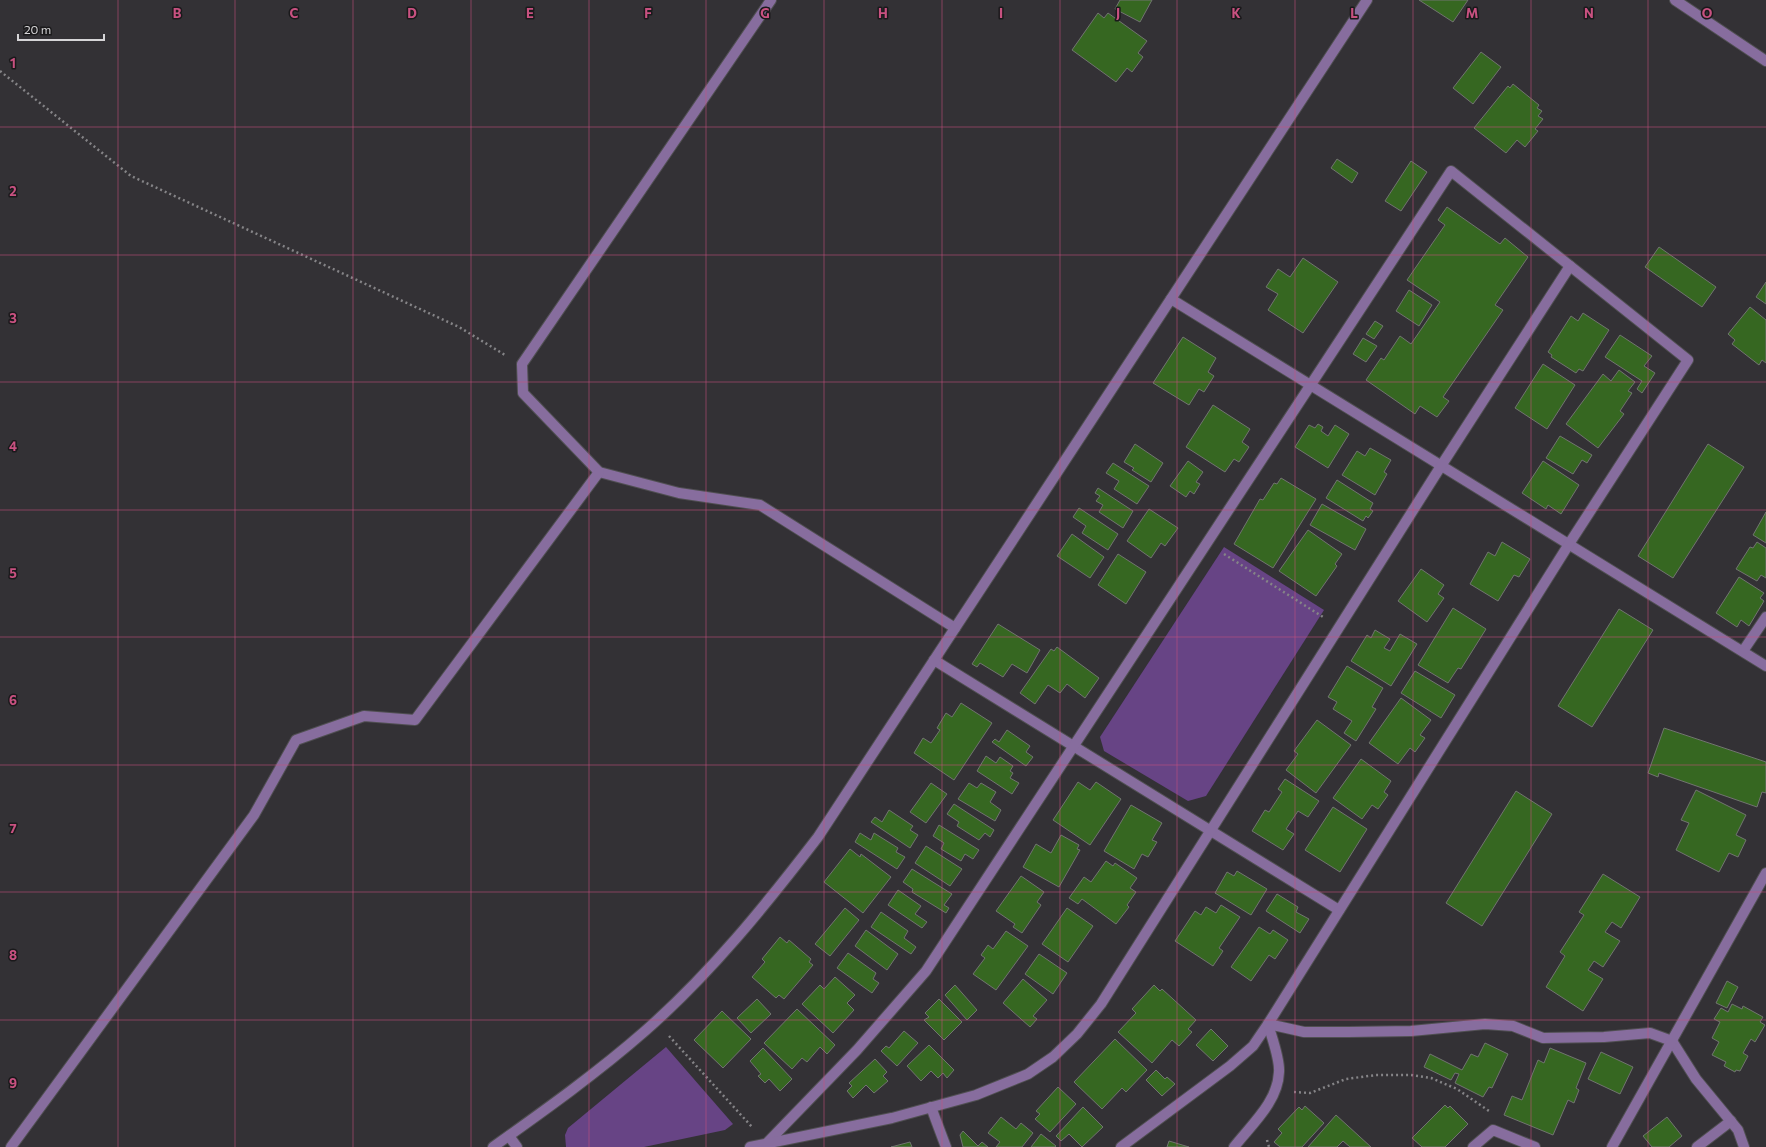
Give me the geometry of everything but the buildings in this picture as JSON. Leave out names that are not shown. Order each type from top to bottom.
[{"type":"street","points":[[771,0],[522,364],[523,393],[598,472],[679,493],[760,505],[955,628]]},
{"type":"street","points":[[493,1147],[592,1074],[655,1021],[732,943],[774,894],[818,837],[1367,0]]},
{"type":"street","points":[[1675,0],[1766,61]]},
{"type":"street","points":[[767,1143],[857,1050],[926,971],[1074,747],[1309,385],[1451,171],[1688,360],[1569,544],[1253,1046],[1230,1066],[1121,1147]]},
{"type":"street","points":[[750,1147],[892,1118],[976,1095],[1028,1074],[1053,1057],[1078,1034],[1101,1004],[1441,466],[1570,266]]},
{"type":"street","points":[[1171,299],[1766,666]]},
{"type":"street","points":[[11,1147],[254,815],[296,740],[364,716],[415,720],[598,472]]},
{"type":"street","points":[[1743,651],[1766,617]]},
{"type":"street","points":[[934,660],[1339,910]]},
{"type":"street","points":[[1612,1147],[1766,873]]},
{"type":"street","points":[[1268,1024],[1304,1032],[1411,1031],[1486,1024],[1513,1026],[1543,1038],[1604,1037],[1650,1033],[1672,1041],[1696,1079],[1738,1130],[1744,1147]]},
{"type":"street","points":[[1234,1147],[1265,1108],[1276,1091],[1279,1071],[1268,1024]]},
{"type":"street","points":[[931,1107],[946,1147]]},
{"type":"street","points":[[1697,1147],[1731,1122]]},
{"type":"street","points":[[1473,1147],[1493,1130],[1535,1147]]},
{"type":"street","points":[[509,1136],[517,1147]]},
{"type":"path","points":[[0,71],[131,176],[459,327],[522,364]]},
{"type":"path","points":[[1207,543],[1339,627]]},
{"type":"path","points":[[655,1021],[767,1143]]},
{"type":"path","points":[[1276,1091],[1310,1093],[1346,1078],[1376,1075],[1411,1075],[1431,1078],[1457,1089],[1492,1112],[1493,1130]]},
{"type":"shaded area","points":[[1224,547],[1324,610],[1206,796],[1188,801],[1104,751],[1100,737]]},
{"type":"shaded area","points":[[666,1047],[733,1124],[725,1130],[644,1147],[566,1147],[565,1135],[568,1128]]}]
